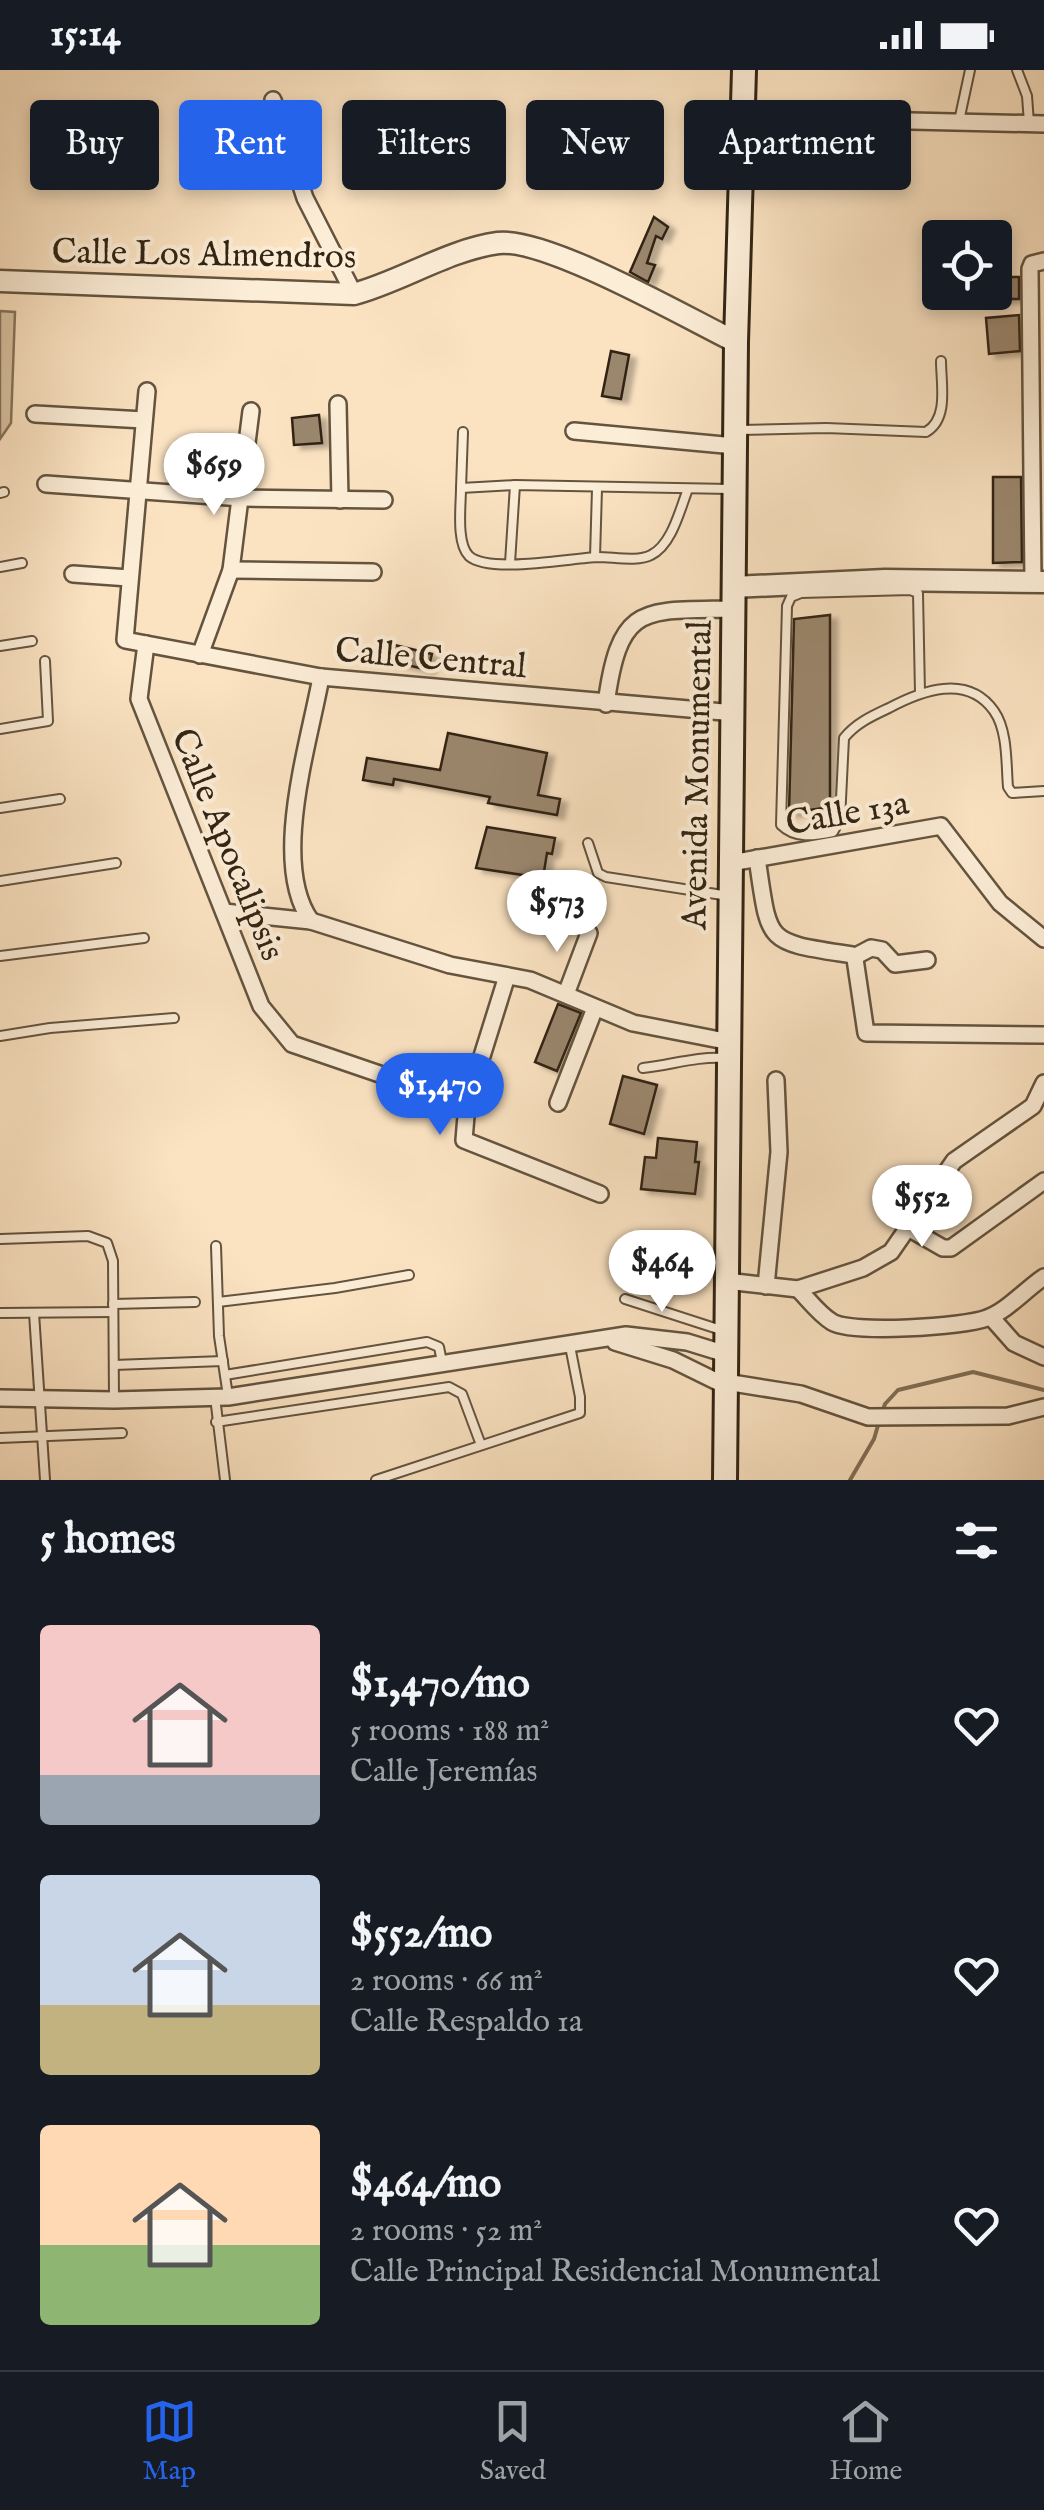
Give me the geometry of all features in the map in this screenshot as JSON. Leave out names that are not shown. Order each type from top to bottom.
[{"type":"main road","name":"Avenida Monumental","points":[[743,100],[744,70]]},
{"type":"main road","name":"Avenida Monumental","points":[[725,1480],[729,896],[741,190]]},
{"type":"street","points":[[911,120],[1036,123]]},
{"type":"street","points":[[302,190],[354,294]]},
{"type":"street","name":"Calle Los Almendros","points":[[0,281],[354,294],[463,252],[518,242],[578,264],[736,342]]},
{"type":"street","points":[[606,704],[615,650],[622,634],[638,620],[663,610],[885,580],[1039,582],[1038,262]]},
{"type":"street","points":[[73,574],[129,578],[146,391]]},
{"type":"street","points":[[338,404],[340,500]]},
{"type":"street","points":[[200,655],[231,570],[251,412]]},
{"type":"street","points":[[35,414],[144,420]]},
{"type":"street","points":[[574,430],[735,438]]},
{"type":"street","points":[[46,484],[242,498],[384,500]]},
{"type":"street","points":[[231,570],[373,572]]},
{"type":"street","name":"Calle Central","points":[[129,578],[125,640],[321,677],[735,713]]},
{"type":"street","name":"Calle Apocalipsis","points":[[146,644],[139,700],[261,1006],[284,1038],[304,1048],[467,1104]]},
{"type":"street","points":[[311,921],[296,890],[291,849],[321,677]]},
{"type":"street","name":"Calle 13a","points":[[730,863],[941,826],[1000,902],[1044,939]]},
{"type":"street","points":[[757,858],[766,916],[776,936],[801,948],[854,957],[871,948],[882,950],[896,964],[927,960]]},
{"type":"street","points":[[224,912],[311,921],[450,965],[566,994],[633,1024],[730,1050]]},
{"type":"street","points":[[566,994],[590,933]]},
{"type":"street","points":[[854,957],[866,1032],[1044,1035]]},
{"type":"street","points":[[506,976],[467,1104],[464,1140],[600,1194]]},
{"type":"street","points":[[558,1103],[595,1008]]},
{"type":"street","points":[[766,1286],[779,1152],[776,1080]]},
{"type":"street","points":[[726,1282],[798,1289],[863,1268],[892,1252],[954,1161],[1033,1106],[1044,1083]]},
{"type":"street","points":[[1033,1106],[1044,1122]]},
{"type":"street","points":[[910,1229],[943,1248],[950,1248],[1044,1181]]},
{"type":"street","points":[[798,1289],[832,1322],[850,1328],[965,1324],[991,1318],[1044,1277]]},
{"type":"street","points":[[991,1318],[1014,1343],[1044,1357]]},
{"type":"street","points":[[0,1398],[221,1397],[570,1341],[649,1336],[725,1343]]},
{"type":"street","points":[[592,1339],[636,1346],[726,1384],[801,1394],[868,1417],[1008,1416],[1044,1407]]},
{"type":"street","points":[[673,1360],[681,1341]]},
{"type":"lane","points":[[960,121],[970,70]]},
{"type":"lane","points":[[1017,70],[1036,123]]},
{"type":"lane","points":[[735,438],[826,428],[926,432],[937,426],[940,416],[941,361]]},
{"type":"lane","points":[[463,432],[463,547],[471,558],[485,562],[552,564],[594,557],[648,558],[659,550],[673,526],[688,489]]},
{"type":"lane","points":[[461,488],[515,485],[734,489]]},
{"type":"lane","points":[[510,563],[515,485]]},
{"type":"lane","points":[[594,557],[598,489]]},
{"type":"lane","points":[[0,567],[22,563]]},
{"type":"lane","points":[[920,692],[918,593],[910,590],[791,597],[786,606],[780,825],[788,832],[810,837],[833,832],[840,820],[844,738],[863,720],[920,692],[952,688],[976,695],[989,706],[1001,727],[1012,793],[1044,791]]},
{"type":"lane","points":[[0,646],[32,640]]},
{"type":"lane","points":[[0,730],[48,721],[44,661]]},
{"type":"lane","points":[[0,808],[60,799]]},
{"type":"lane","points":[[588,843],[598,873],[606,877],[729,896]]},
{"type":"lane","points":[[0,881],[116,863]]},
{"type":"lane","points":[[0,956],[144,938]]},
{"type":"lane","points":[[0,1036],[174,1018]]},
{"type":"lane","points":[[643,1068],[679,1064],[730,1050]]},
{"type":"lane","points":[[0,1238],[88,1236],[107,1243],[113,1261],[114,1400]]},
{"type":"lane","points":[[216,1246],[225,1375],[216,1422],[225,1480]]},
{"type":"lane","points":[[218,1302],[409,1275]]},
{"type":"lane","points":[[624,1299],[725,1343]]},
{"type":"lane","points":[[0,1314],[194,1302]]},
{"type":"lane","points":[[34,1313],[45,1480]]},
{"type":"lane","points":[[376,1480],[580,1413],[570,1341]]},
{"type":"lane","points":[[225,1375],[427,1342],[439,1347],[442,1362]]},
{"type":"lane","points":[[114,1365],[223,1362]]},
{"type":"lane","points":[[216,1422],[449,1388],[462,1394],[481,1445]]},
{"type":"lane","points":[[0,1438],[122,1433]]},
{"type":"shaded area","points":[[0,311],[15,312],[11,423],[0,439]]},
{"type":"building","points":[[654,217],[668,227],[662,239],[656,236],[647,263],[655,265],[648,282],[630,272]]},
{"type":"building","points":[[1012,277],[1019,277],[1019,299],[1012,299]]},
{"type":"building","points":[[1019,315],[1020,351],[989,354],[986,318]]},
{"type":"building","points":[[611,351],[629,355],[621,399],[602,396]]},
{"type":"building","points":[[319,415],[322,443],[294,445],[292,418]]},
{"type":"building","points":[[993,477],[1021,477],[1022,562],[993,563]]},
{"type":"building","points":[[830,615],[830,807],[789,813],[794,619]]},
{"type":"building","points":[[382,642],[432,654],[428,670],[378,658]]},
{"type":"building","points":[[448,733],[547,753],[538,795],[560,799],[557,815],[488,803],[490,797],[394,779],[393,785],[363,780],[367,758],[440,770]]},
{"type":"building","points":[[487,827],[555,838],[552,854],[547,853],[543,878],[476,868]]},
{"type":"building","points":[[558,1004],[581,1013],[557,1071],[535,1062]]},
{"type":"building","points":[[623,1076],[657,1085],[644,1134],[610,1124]]},
{"type":"building","points":[[658,1138],[697,1142],[695,1194],[641,1189],[645,1157],[656,1158]]},
{"type":"waterway","points":[[882,1413],[898,1390],[973,1372],[1044,1390]]},
{"type":"waterway","points":[[850,1480],[874,1439],[879,1422]]}]
